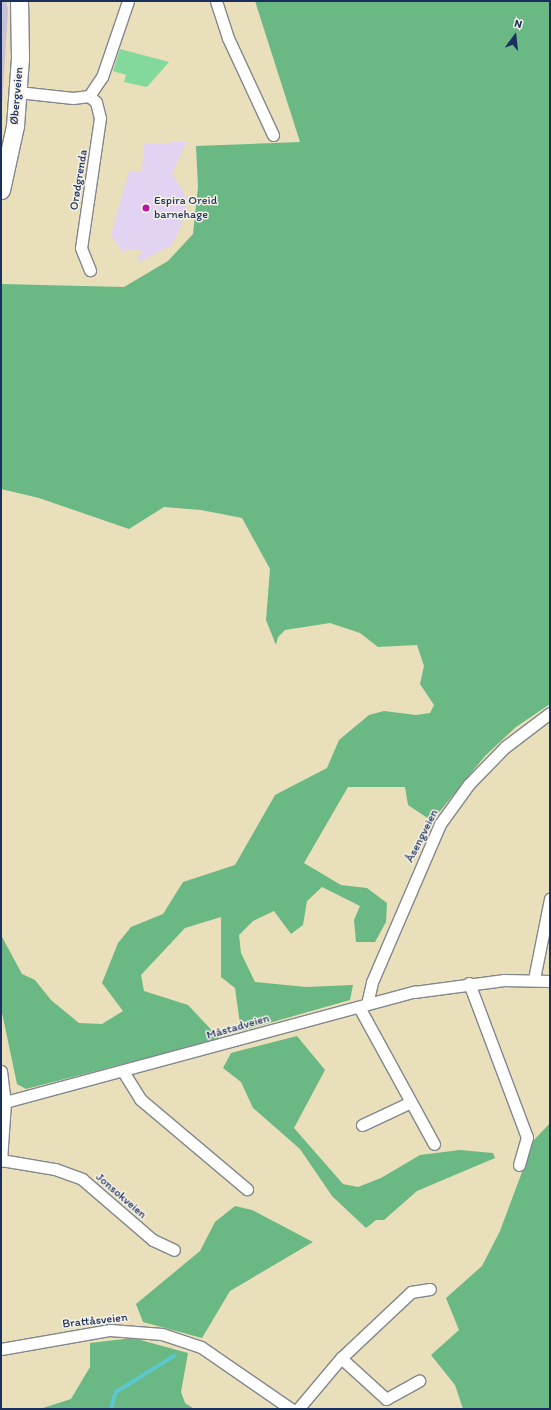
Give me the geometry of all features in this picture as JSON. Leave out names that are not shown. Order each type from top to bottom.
[{"type":"main road","name":"Øbergveien","points":[[2,181],[18,92],[20,1]]},
{"type":"street","points":[[18,92],[74,98],[89,96],[102,77],[128,1]]},
{"type":"street","points":[[216,1],[225,32],[273,135]]},
{"type":"street","name":"Orødgrenda","points":[[89,96],[96,102],[100,118],[81,248],[90,270]]},
{"type":"street","name":"Åsengveien","points":[[363,1006],[440,824],[469,784],[500,752],[550,714]]},
{"type":"street","points":[[534,979],[550,899]]},
{"type":"street","name":"Måstadveien","points":[[5,1102],[124,1073],[363,1006],[469,983],[534,979],[550,981]]},
{"type":"street","points":[[469,983],[527,1137],[519,1165]]},
{"type":"street","points":[[363,1006],[411,1102],[434,1144]]},
{"type":"street","name":"Jonsokveien","points":[[1,1071],[5,1102],[1,1160],[49,1168],[82,1179],[153,1240],[174,1250]]},
{"type":"street","points":[[124,1073],[140,1099],[247,1189]]},
{"type":"street","points":[[362,1124],[411,1102]]},
{"type":"street","points":[[298,1409],[341,1358],[411,1292],[430,1289]]},
{"type":"street","name":"Brattåsveien","points":[[1,1349],[110,1330],[162,1334],[201,1347],[291,1409]]},
{"type":"street","points":[[341,1358],[386,1399],[419,1381]]},
{"type":"shaded area","points":[[1,1],[6,1],[8,10],[1,120]]},
{"type":"shaded area","points":[[176,141],[187,142],[172,173],[187,199],[181,226],[172,245],[140,262],[137,256],[142,253],[140,249],[122,251],[111,235],[129,171],[142,172],[144,143],[165,144]]},
{"type":"green space","points":[[255,1],[550,1],[550,704],[516,727],[485,756],[432,821],[408,805],[405,787],[348,787],[304,863],[341,885],[367,888],[387,903],[386,922],[375,942],[356,942],[354,920],[360,906],[322,887],[307,901],[303,925],[291,934],[274,911],[253,921],[239,935],[241,953],[255,982],[306,987],[353,985],[350,1000],[241,1031],[235,988],[221,977],[221,917],[185,928],[141,975],[144,991],[188,1005],[220,1039],[26,1089],[17,1084],[1,1008],[1,935],[22,974],[35,980],[51,1000],[79,1023],[102,1024],[123,1011],[102,983],[118,943],[131,927],[163,914],[183,882],[235,865],[275,795],[327,768],[339,740],[369,715],[384,711],[416,715],[430,713],[434,705],[420,684],[424,666],[417,645],[378,647],[360,633],[330,623],[285,630],[278,637],[276,645],[266,620],[270,569],[242,518],[201,510],[164,507],[129,529],[39,498],[1,489],[1,284],[124,287],[168,261],[193,234],[198,187],[196,146],[300,142]]},
{"type":"green space","points":[[120,49],[169,62],[147,87],[124,82],[126,75],[113,71]]},
{"type":"green space","points":[[297,1036],[325,1070],[294,1128],[343,1184],[358,1187],[381,1178],[420,1155],[460,1150],[493,1153],[495,1158],[417,1191],[384,1220],[376,1220],[366,1228],[332,1196],[300,1149],[253,1108],[241,1082],[223,1068],[231,1053]]},
{"type":"green space","points":[[550,1123],[550,1409],[463,1409],[455,1385],[431,1355],[459,1330],[446,1298],[482,1266],[500,1231],[534,1140]]},
{"type":"green space","points":[[235,1206],[252,1210],[313,1242],[230,1291],[202,1338],[143,1322],[136,1304],[200,1251],[215,1222]]},
{"type":"green space","points":[[133,1338],[188,1353],[181,1392],[185,1403],[194,1409],[40,1409],[71,1399],[90,1367],[90,1343]]},
{"type":"waterway","points":[[111,1409],[116,1392],[174,1356]]},
{"type":"place","name":"Espira Oreid barnehage","points":[[146,208]]}]
